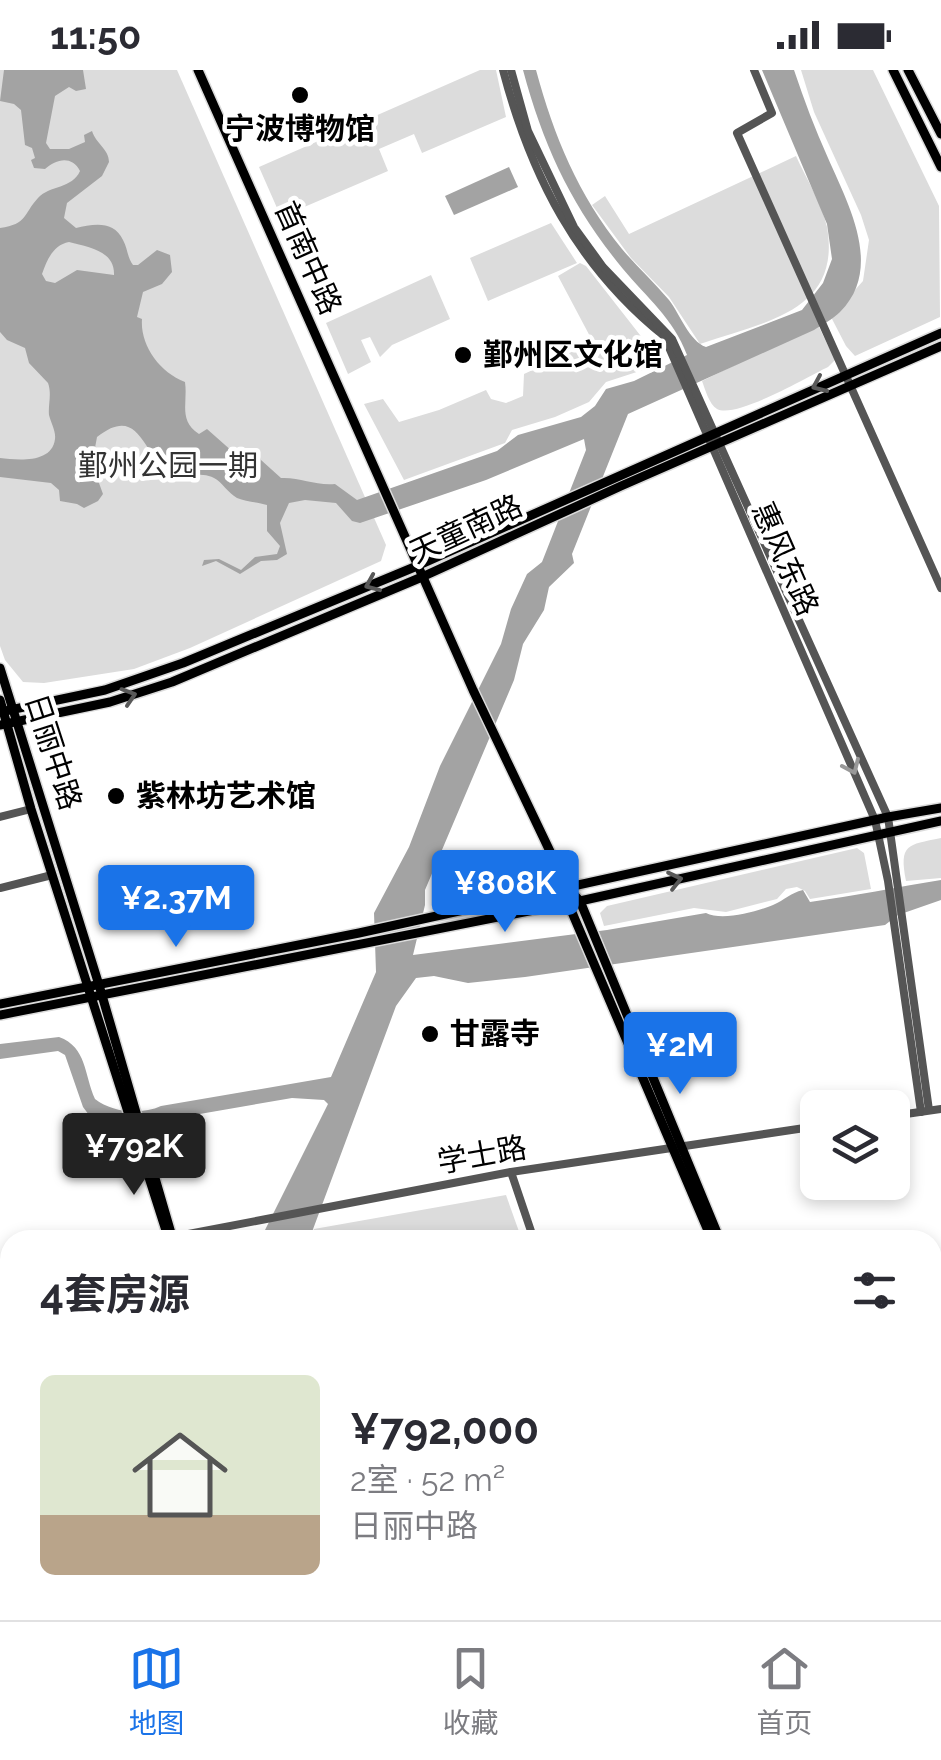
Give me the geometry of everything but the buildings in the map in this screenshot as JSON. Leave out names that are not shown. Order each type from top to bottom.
[{"type":"main road","name":"首南中路","points":[[198,70],[417,566]]},
{"type":"main road","points":[[893,70],[941,167]]},
{"type":"main road","points":[[908,70],[941,134]]},
{"type":"main road","points":[[712,440],[847,373],[941,333]]},
{"type":"main road","name":"天童南路","points":[[6,711],[105,690],[183,664],[417,566],[594,486],[941,346]]},
{"type":"main road","name":"天童南路","points":[[9,723],[110,702],[172,682],[422,577],[712,440]]},
{"type":"main road","points":[[417,566],[566,887],[568,903],[603,972],[715,1230]]},
{"type":"main road","name":"日丽中路","points":[[0,668],[6,711],[31,808],[95,991]]},
{"type":"main road","name":"日丽中路","points":[[0,700],[6,711]]},
{"type":"main road","name":"日丽中路","points":[[9,723],[95,991],[165,1230]]},
{"type":"main road","points":[[0,1015],[566,887],[941,808]]},
{"type":"main road","points":[[0,1004],[354,946],[580,901],[941,821]]},
{"type":"main road","points":[[566,887],[580,901],[603,972]]},
{"type":"main road","points":[[676,1145],[708,1230]]},
{"type":"street","name":"惠风东路","points":[[503,70],[516,120],[568,233],[605,280],[664,336],[677,356]]},
{"type":"street","name":"惠风东路","points":[[511,70],[528,131],[574,227],[603,267],[672,339],[875,820],[892,881]]},
{"type":"street","points":[[754,70],[772,113],[737,133],[941,588]]},
{"type":"street","name":"惠风东路","points":[[712,440],[888,817],[892,881],[925,1111]]},
{"type":"street","points":[[0,817],[31,808]]},
{"type":"street","points":[[0,888],[52,874]]},
{"type":"street","points":[[910,1113],[941,1108]]},
{"type":"street","name":"学士路","points":[[211,1230],[511,1172],[800,1128]]},
{"type":"street","points":[[511,1172],[531,1230]]},
{"type":"green space","name":"鄞州公园一期","points":[[0,70],[177,70],[386,545],[381,561],[190,648],[134,669],[44,683],[23,682],[5,660],[0,646]]},
{"type":"green space","points":[[480,70],[496,70],[506,117],[422,153],[414,134],[379,149],[388,171],[281,217],[259,167]]},
{"type":"green space","points":[[801,70],[873,70],[939,206],[940,317],[855,356],[831,317],[863,281],[869,240],[814,112]]},
{"type":"green space","points":[[796,156],[827,227],[828,256],[822,278],[810,296],[792,310],[700,344],[669,297],[631,258],[592,205],[605,196],[629,234]]},
{"type":"green space","points":[[551,223],[577,263],[488,301],[470,258]]},
{"type":"green space","points":[[580,263],[658,358],[649,368],[606,382],[589,402],[512,430],[505,443],[404,480],[364,404],[383,399],[399,422],[486,390],[491,399],[506,403],[523,396],[524,374],[593,342],[558,276]]},
{"type":"green space","points":[[431,275],[450,319],[392,345],[380,357],[370,337],[361,340],[371,362],[348,374],[326,323]]},
{"type":"green space","points":[[818,325],[835,360],[828,367],[739,408],[717,409],[712,404],[702,381]]},
{"type":"green space","points":[[941,838],[941,878],[906,881],[904,860],[908,848]]},
{"type":"green space","points":[[857,848],[864,853],[871,889],[810,899],[797,887],[786,889],[777,899],[726,912],[694,908],[604,926],[600,913],[607,906]]},
{"type":"green space","points":[[506,1195],[518,1230],[314,1230]]},
{"type":"shaded area","points":[[4,70],[83,70],[86,89],[76,91],[69,87],[55,96],[46,143],[50,149],[69,149],[85,142],[84,135],[92,131],[109,162],[102,176],[67,203],[64,218],[76,228],[96,225],[114,229],[133,265],[157,250],[170,255],[172,272],[162,284],[143,292],[137,317],[142,319],[144,338],[153,356],[167,372],[185,382],[185,411],[192,429],[199,434],[207,429],[233,452],[258,451],[261,460],[281,478],[335,484],[357,500],[497,451],[518,435],[581,417],[595,406],[606,389],[634,381],[687,355],[667,319],[605,246],[574,199],[550,151],[523,70],[536,70],[560,141],[580,186],[606,229],[669,300],[690,333],[706,347],[802,310],[823,283],[832,259],[827,224],[762,70],[794,70],[858,236],[860,276],[853,295],[837,315],[814,330],[628,414],[572,554],[574,563],[549,587],[544,610],[523,644],[514,680],[425,890],[413,955],[706,913],[739,915],[773,905],[803,890],[810,902],[941,880],[941,900],[898,915],[885,925],[525,977],[468,983],[434,976],[416,978],[396,1006],[313,1230],[265,1230],[328,1104],[324,1100],[292,1098],[165,1120],[150,1128],[122,1129],[92,1119],[83,1107],[65,1055],[58,1051],[0,1059],[0,1044],[59,1037],[80,1055],[95,1099],[127,1111],[331,1077],[376,972],[374,913],[409,847],[440,766],[501,644],[527,574],[542,562],[586,450],[584,439],[486,480],[360,523],[352,521],[336,503],[289,503],[280,523],[287,554],[277,560],[261,561],[240,574],[216,561],[202,566],[204,560],[219,559],[241,570],[255,557],[277,554],[280,546],[267,531],[267,505],[237,498],[209,476],[168,470],[132,429],[111,428],[97,437],[92,464],[103,494],[84,508],[60,501],[59,490],[51,483],[0,477],[0,458],[41,457],[52,447],[55,436],[49,415],[48,383],[29,363],[25,348],[0,332],[0,228],[20,221],[43,194],[72,181],[80,171],[64,160],[45,169],[34,168],[32,148],[25,145],[21,110],[0,101]],"holes":[[[63,244],[92,248],[110,260],[114,275],[77,270],[55,283],[46,281],[42,274],[55,250]]]},
{"type":"shaded area","points":[[509,167],[518,187],[454,215],[445,196]]},
{"type":"place","name":"宁波博物馆","points":[[300,95]]},
{"type":"place","name":"鄞州区文化馆","points":[[463,355]]},
{"type":"place","name":"紫林坊艺术馆","points":[[116,796]]},
{"type":"place","name":"甘露寺","points":[[430,1034]]}]
